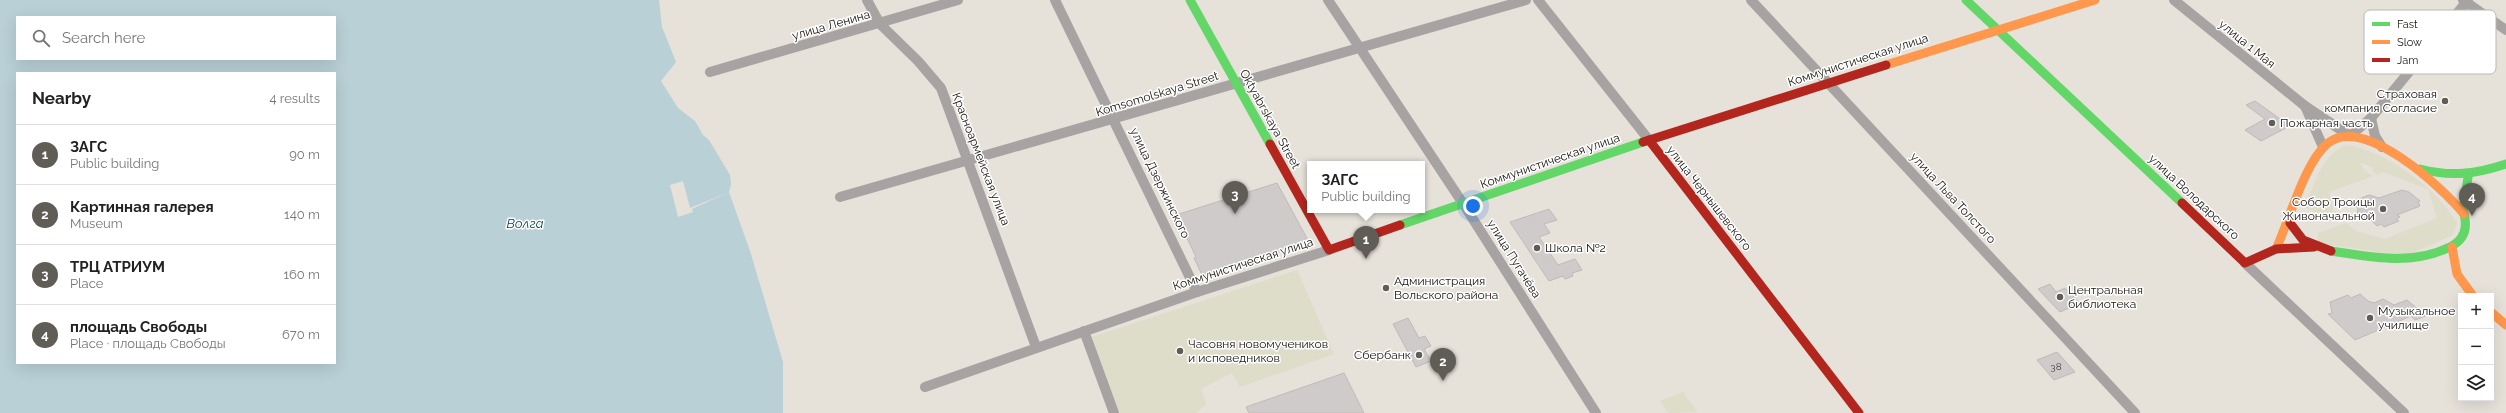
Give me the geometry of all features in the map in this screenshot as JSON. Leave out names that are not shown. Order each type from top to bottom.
[{"type":"street","name":"Красноармейская улица","points":[[867,0],[880,24],[918,61],[941,88],[969,160],[1036,347]]},
{"type":"street","name":"улица Ленина","points":[[710,72],[880,24],[958,0]]},
{"type":"street","name":"улица Дзержинского","points":[[1055,0],[1115,120],[1197,292]]},
{"type":"street","name":"Oktyabrskaya Street","points":[[1190,0],[1307,210]]},
{"type":"street","name":"улица Пугачёва","points":[[1328,0],[1464,205],[1596,413]]},
{"type":"street","name":"Komsomolskaya Street","points":[[840,197],[1115,120],[1235,83],[1360,49],[1526,0]]},
{"type":"street","name":"улица Чернышевского","points":[[1538,0],[1649,140],[1859,413]]},
{"type":"street","name":"улица Льва Толстого","points":[[1751,0],[2135,413]]},
{"type":"street","name":"улица Володарского","points":[[1966,0],[2404,413]]},
{"type":"street","name":"Коммунистическая улица","points":[[925,387],[1197,292],[1330,250],[1464,205],[1649,140],[2095,0]]},
{"type":"street","name":"улица 1 Мая","points":[[2174,0],[2305,106],[2350,136]]},
{"type":"street","points":[[2459,10],[2466,1],[2478,10]]},
{"type":"street","points":[[2496,23],[2506,30]]},
{"type":"street","points":[[2350,136],[2370,118],[2406,74]]},
{"type":"street","points":[[2305,106],[2323,147]]},
{"type":"street","points":[[2370,118],[2375,136],[2382,147]]},
{"type":"street","points":[[2245,263],[2276,249],[2314,247],[2392,260],[2412,261],[2424,259],[2462,241],[2466,232],[2467,223],[2463,212],[2454,200],[2411,166],[2382,147],[2350,136],[2335,139],[2323,147],[2305,184],[2290,223],[2276,249]]},
{"type":"street","points":[[2411,166],[2438,174],[2468,177],[2506,164]]},
{"type":"street","points":[[2463,212],[2468,177]]},
{"type":"street","name":"Oktyabrskaya Street","points":[[1309,213],[1330,250]]},
{"type":"street","points":[[2290,223],[2294,232],[2302,240],[2314,247]]},
{"type":"street","points":[[2452,246],[2454,269],[2460,281],[2470,293]]},
{"type":"street","points":[[2494,315],[2506,325]]},
{"type":"street","points":[[1084,331],[1114,413]]},
{"type":"green space","points":[[2346,145],[2362,149],[2394,163],[2409,173],[2427,189],[2383,172],[2377,175],[2372,170],[2373,168],[2363,163],[2360,164],[2365,171],[2373,176],[2329,192],[2333,210],[2340,216],[2325,221],[2316,217],[2317,213],[2305,207],[2320,171],[2331,156]]},
{"type":"green space","points":[[2428,189],[2437,197],[2457,223],[2453,235],[2410,254],[2393,254],[2318,243],[2318,233],[2346,223],[2356,231],[2385,239],[2437,218]]},
{"type":"green space","points":[[1297,270],[1334,354],[1240,387],[1232,373],[1201,389],[1206,404],[1196,413],[1120,413],[1090,339],[1092,337]]},
{"type":"green space","points":[[1683,392],[1697,412],[1669,413],[1660,401]]},
{"type":"water","name":"Волга","points":[[0,0],[659,0],[662,27],[676,62],[661,81],[678,108],[695,121],[703,135],[709,140],[730,175],[731,184],[729,192],[750,251],[783,362],[783,413],[0,413]]},
{"type":"pier","points":[[683,181],[690,208],[729,192],[692,209],[693,212],[678,217],[670,185]]},
{"type":"building","name":"Пожарная часть","points":[[2255,101],[2290,126],[2261,141],[2245,130],[2265,119],[2246,105]]},
{"type":"building","points":[[1277,183],[1309,242],[1203,277],[1194,258],[1196,257],[1176,215]]},
{"type":"building","name":"Собор Троицы Живоначальной","points":[[2402,190],[2409,192],[2420,201],[2418,202],[2420,206],[2397,215],[2400,217],[2396,219],[2399,221],[2384,227],[2381,224],[2377,226],[2371,220],[2362,220],[2357,215],[2358,208],[2354,205],[2357,204],[2354,201],[2369,195],[2379,198]]},
{"type":"building","name":"Школа №2","points":[[1549,209],[1557,220],[1544,224],[1550,233],[1539,237],[1558,265],[1575,259],[1582,270],[1572,273],[1573,276],[1565,279],[1563,276],[1549,281],[1510,222]]},
{"type":"building","name":"Центральная библиотека","points":[[2050,284],[2056,292],[2065,288],[2080,303],[2060,312],[2038,289]]},
{"type":"building","name":"Музыкальное училище","points":[[2360,294],[2368,301],[2374,303],[2383,299],[2394,305],[2407,300],[2426,316],[2415,320],[2411,316],[2355,340],[2328,314],[2332,313],[2330,302],[2348,295],[2351,298]]},
{"type":"building","points":[[1408,318],[1419,338],[1425,336],[1431,346],[1424,349],[1431,361],[1416,367],[1393,324]]},
{"type":"building","points":[[2057,352],[2075,372],[2054,380],[2037,360]]},
{"type":"building","points":[[1344,373],[1364,413],[1249,413],[1246,407]]},
{"type":"traffic: fast","points":[[1190,0],[1270,144]]},
{"type":"traffic: fast","points":[[1966,0],[2182,203]]},
{"type":"traffic: fast","points":[[1400,225],[1643,142]]},
{"type":"traffic: fast","points":[[2420,169],[2454,175],[2484,171],[2506,164]]},
{"type":"traffic: fast","points":[[2463,212],[2468,177]]},
{"type":"traffic: fast","points":[[2331,251],[2394,259],[2409,259],[2439,252],[2453,245],[2464,235],[2466,228],[2464,214]]},
{"type":"traffic: slow","points":[[1886,65],[2095,0]]},
{"type":"traffic: slow","points":[[2276,249],[2312,164],[2328,143],[2342,137],[2360,138],[2380,146],[2401,158],[2440,188],[2464,214]]},
{"type":"traffic: slow","points":[[2452,247],[2457,274],[2471,293]]},
{"type":"traffic: slow","points":[[2494,315],[2506,325]]},
{"type":"traffic: jam","points":[[1643,142],[1886,65]]},
{"type":"traffic: jam","points":[[1649,140],[1859,413]]},
{"type":"traffic: jam","points":[[1270,144],[1307,210]]},
{"type":"traffic: jam","points":[[2182,203],[2245,263],[2276,249],[2314,247]]},
{"type":"traffic: jam","points":[[1308,213],[1329,250],[1400,225]]},
{"type":"traffic: jam","points":[[2290,223],[2303,240],[2331,251]]},
{"type":"place","name":"Страховая компания Согласие","points":[[2445,101]]},
{"type":"place","name":"Пожарная часть","points":[[2272,123]]},
{"type":"place","name":"Собор Троицы Живоначальной","points":[[2383,209]]},
{"type":"place","name":"ТРЦ АТРИУМ","points":[[1235,214]]},
{"type":"place","name":"площадь Свободы","points":[[2472,216]]},
{"type":"place","name":"Школа №2","points":[[1537,248]]},
{"type":"place","name":"ЗАГС","points":[[1366,259]]},
{"type":"place","name":"Администрация Вольского района","points":[[1386,288]]},
{"type":"place","name":"Центральная библиотека","points":[[2060,297]]},
{"type":"place","name":"Музыкальное училище","points":[[2370,318]]},
{"type":"place","name":"Часовня новомучеников и исповедников","points":[[1180,351]]},
{"type":"place","name":"Сбербанк","points":[[1419,355]]},
{"type":"place","name":"Картинная галерея","points":[[1443,381]]}]
